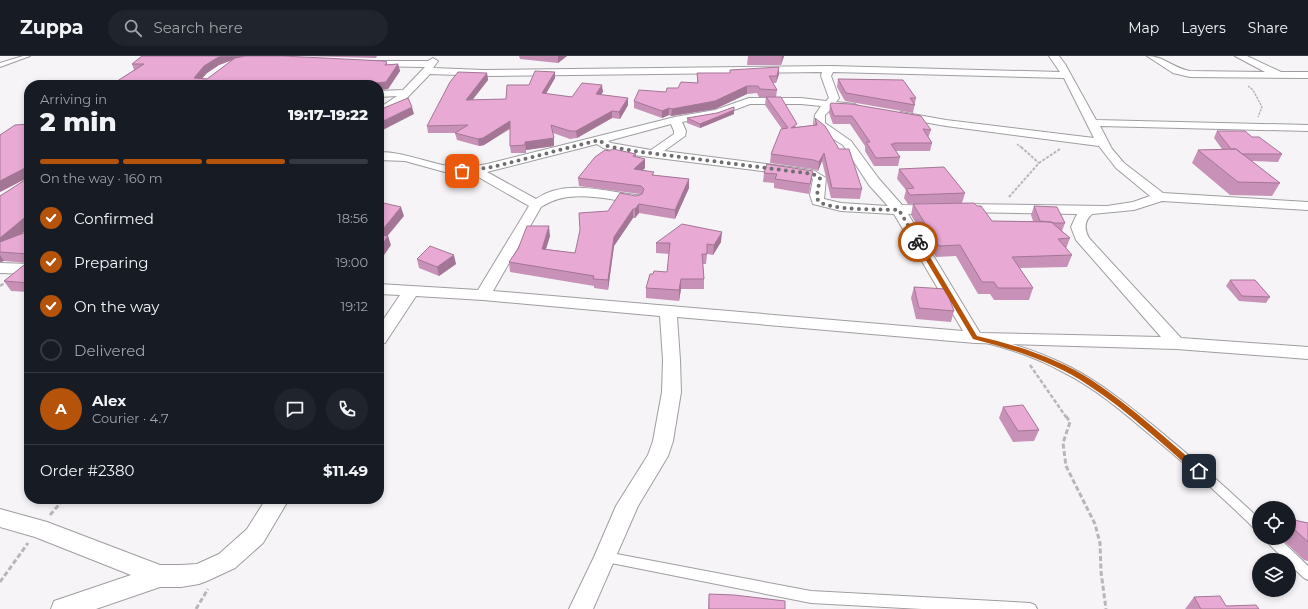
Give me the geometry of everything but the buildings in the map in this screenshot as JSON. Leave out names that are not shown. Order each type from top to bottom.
[{"type":"street","points":[[1054,56],[1067,75],[1102,143],[1130,175],[1160,197],[1308,206]]},
{"type":"street","points":[[1152,56],[1176,71],[1186,74],[1257,76],[1308,75]]},
{"type":"street","points":[[1240,56],[1281,75]]},
{"type":"street","points":[[353,63],[432,64],[477,73],[831,69],[1067,75]]},
{"type":"street","points":[[384,110],[406,94],[432,64]]},
{"type":"street","points":[[831,69],[826,73],[826,76],[834,96],[820,115],[820,124],[826,130],[847,143],[874,182],[899,210],[975,338]]},
{"type":"street","points":[[384,94],[406,94]]},
{"type":"street","points":[[384,156],[404,156],[445,169],[475,170],[675,120],[716,113],[749,101],[774,100],[829,103],[868,109]]},
{"type":"street","points":[[888,112],[946,123],[1003,129],[1102,143]]},
{"type":"street","points":[[654,154],[679,136],[680,131],[675,120]]},
{"type":"street","points":[[1093,123],[1308,128]]},
{"type":"street","points":[[599,140],[615,148],[810,173],[820,178],[817,195],[818,201],[823,204],[849,207],[899,210],[1000,208],[1089,210],[1138,206],[1148,204],[1160,197]]},
{"type":"street","points":[[475,170],[536,205]]},
{"type":"street","points":[[483,296],[536,205],[541,201],[553,196],[567,193],[636,199]]},
{"type":"street","points":[[1292,206],[1308,220]]},
{"type":"street","points":[[1089,210],[1080,217],[1078,225],[1078,232],[1083,240],[1176,344]]},
{"type":"street","points":[[0,268],[24,270]]},
{"type":"street","points":[[384,289],[668,311],[975,338],[1176,344],[1308,353]]},
{"type":"street","points":[[384,332],[411,291]]},
{"type":"street","points":[[581,609],[606,557],[619,522],[639,482],[657,457],[663,442],[671,405],[673,365],[668,311]]},
{"type":"street","points":[[63,609],[160,576],[199,574],[227,561],[255,536],[275,504]]},
{"type":"street","points":[[0,518],[38,529],[160,576]]},
{"type":"lane","points":[[0,65],[28,56]]},
{"type":"lane","points":[[975,338],[1006,345],[1054,364],[1090,383],[1118,403],[1189,462],[1252,520]]},
{"type":"lane","points":[[1278,545],[1308,574]]},
{"type":"lane","points":[[606,557],[811,597],[1030,609]]},
{"type":"path","points":[[1257,76],[1257,80],[1243,81],[1253,90],[1262,107],[1257,116],[1265,127]]},
{"type":"path","points":[[1003,129],[1027,154],[1039,163]]},
{"type":"path","points":[[1000,208],[1039,163],[1074,139]]},
{"type":"path","points":[[1020,351],[1070,422],[1063,443],[1066,466],[1095,524],[1100,543],[1101,572],[1106,609]]},
{"type":"way so far","points":[[462,171],[493,167],[599,140],[607,146],[634,151],[810,173],[820,178],[817,195],[818,201],[832,206],[899,210],[918,242]]},
{"type":"route","points":[[918,242],[975,338],[1006,345],[1054,364],[1090,383],[1118,403],[1199,471]]}]
